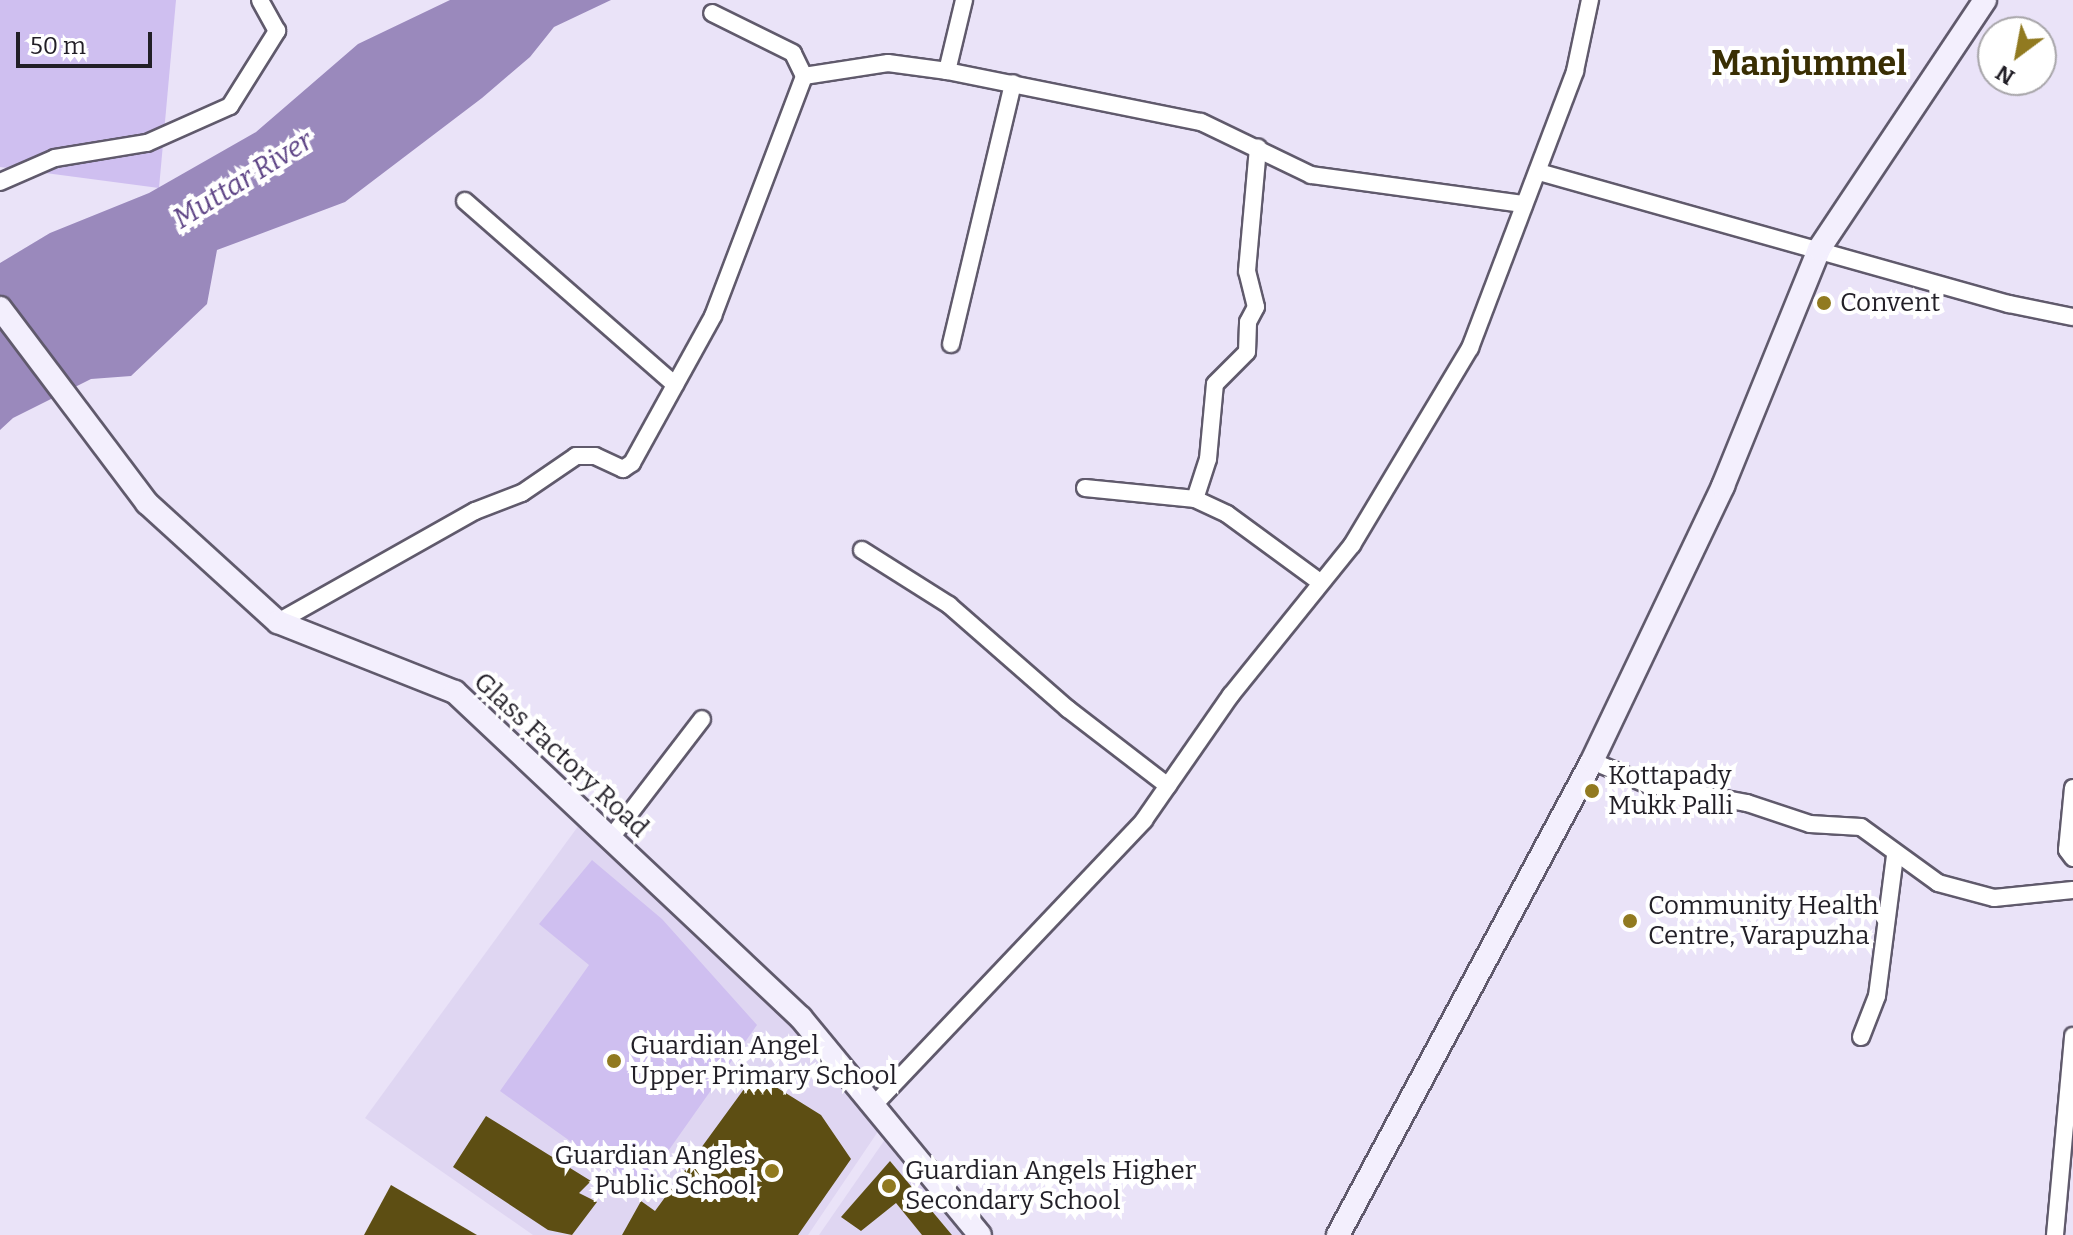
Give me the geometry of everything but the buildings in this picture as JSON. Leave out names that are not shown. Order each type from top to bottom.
[{"type":"main road","points":[[1338,1235],[1592,761],[1723,486],[1819,249],[1985,0]]},
{"type":"main road","name":"Glass Factory Road","points":[[0,308],[147,503],[278,622],[455,692],[801,1018],[980,1235]]},
{"type":"street","points":[[0,182],[55,158],[147,143],[230,106],[277,31],[260,0]]},
{"type":"street","points":[[947,71],[964,0]]},
{"type":"street","points":[[873,1106],[1144,820],[1320,582],[1352,545],[1470,348],[1575,71],[1590,0]]},
{"type":"street","points":[[278,622],[475,511],[522,493],[576,456],[595,456],[623,469],[632,463],[713,316],[804,76],[793,53],[712,13]]},
{"type":"street","points":[[804,76],[888,63],[947,71],[1201,122],[1311,175],[1524,204]]},
{"type":"street","points":[[951,344],[1013,83]]},
{"type":"street","points":[[1195,499],[1208,459],[1215,384],[1247,352],[1248,322],[1256,307],[1247,271],[1258,147]]},
{"type":"street","points":[[1539,172],[2009,304],[2073,317]]},
{"type":"street","points":[[465,201],[675,385]]},
{"type":"street","points":[[1085,488],[1195,499],[1227,514],[1320,582]]},
{"type":"street","points":[[862,550],[949,605],[1068,709],[1168,786]]},
{"type":"street","points":[[610,839],[702,719]]},
{"type":"street","points":[[1592,761],[1646,784],[1747,803],[1810,824],[1861,827],[1895,856],[1938,883],[1994,898],[2073,890]]},
{"type":"street","points":[[2073,788],[2067,850],[2073,858]]},
{"type":"street","points":[[1861,1037],[1877,996],[1895,856]]},
{"type":"street","points":[[2055,1235],[2073,1036]]},
{"type":"shaded area","points":[[0,0],[176,0],[159,188],[0,167]]},
{"type":"shaded area","name":"Guardian Angel Upper Primary School","points":[[579,825],[776,1005],[879,1130],[808,1235],[533,1235],[365,1118]]},
{"type":"shaded area","points":[[592,860],[662,919],[757,1025],[640,1191],[500,1091],[589,965],[539,924]]},
{"type":"shaded area","name":"Guardian Angels Higher Secondary School","points":[[886,1138],[964,1235],[819,1235]]},
{"type":"water","name":"Muttar River","points":[[450,0],[611,0],[554,27],[530,57],[482,98],[345,202],[217,250],[207,304],[131,376],[91,379],[13,418],[0,430],[0,263],[50,233],[149,193],[256,132],[358,44]]},
{"type":"place","name":"Convent","points":[[1824,303]]},
{"type":"place","name":"Kottapady Mukk Palli","points":[[1592,791]]},
{"type":"place","name":"Community Health Centre, Varapuzha","points":[[1630,921]]},
{"type":"place","name":"Guardian Angel Upper Primary School","points":[[614,1061]]},
{"type":"place","name":"Guardian Angles Public School","points":[[772,1171]]},
{"type":"place","name":"Guardian Angels Higher Secondary School","points":[[889,1186]]},
{"type":"district","name":"Manjummel","points":[[1809,64]]}]
